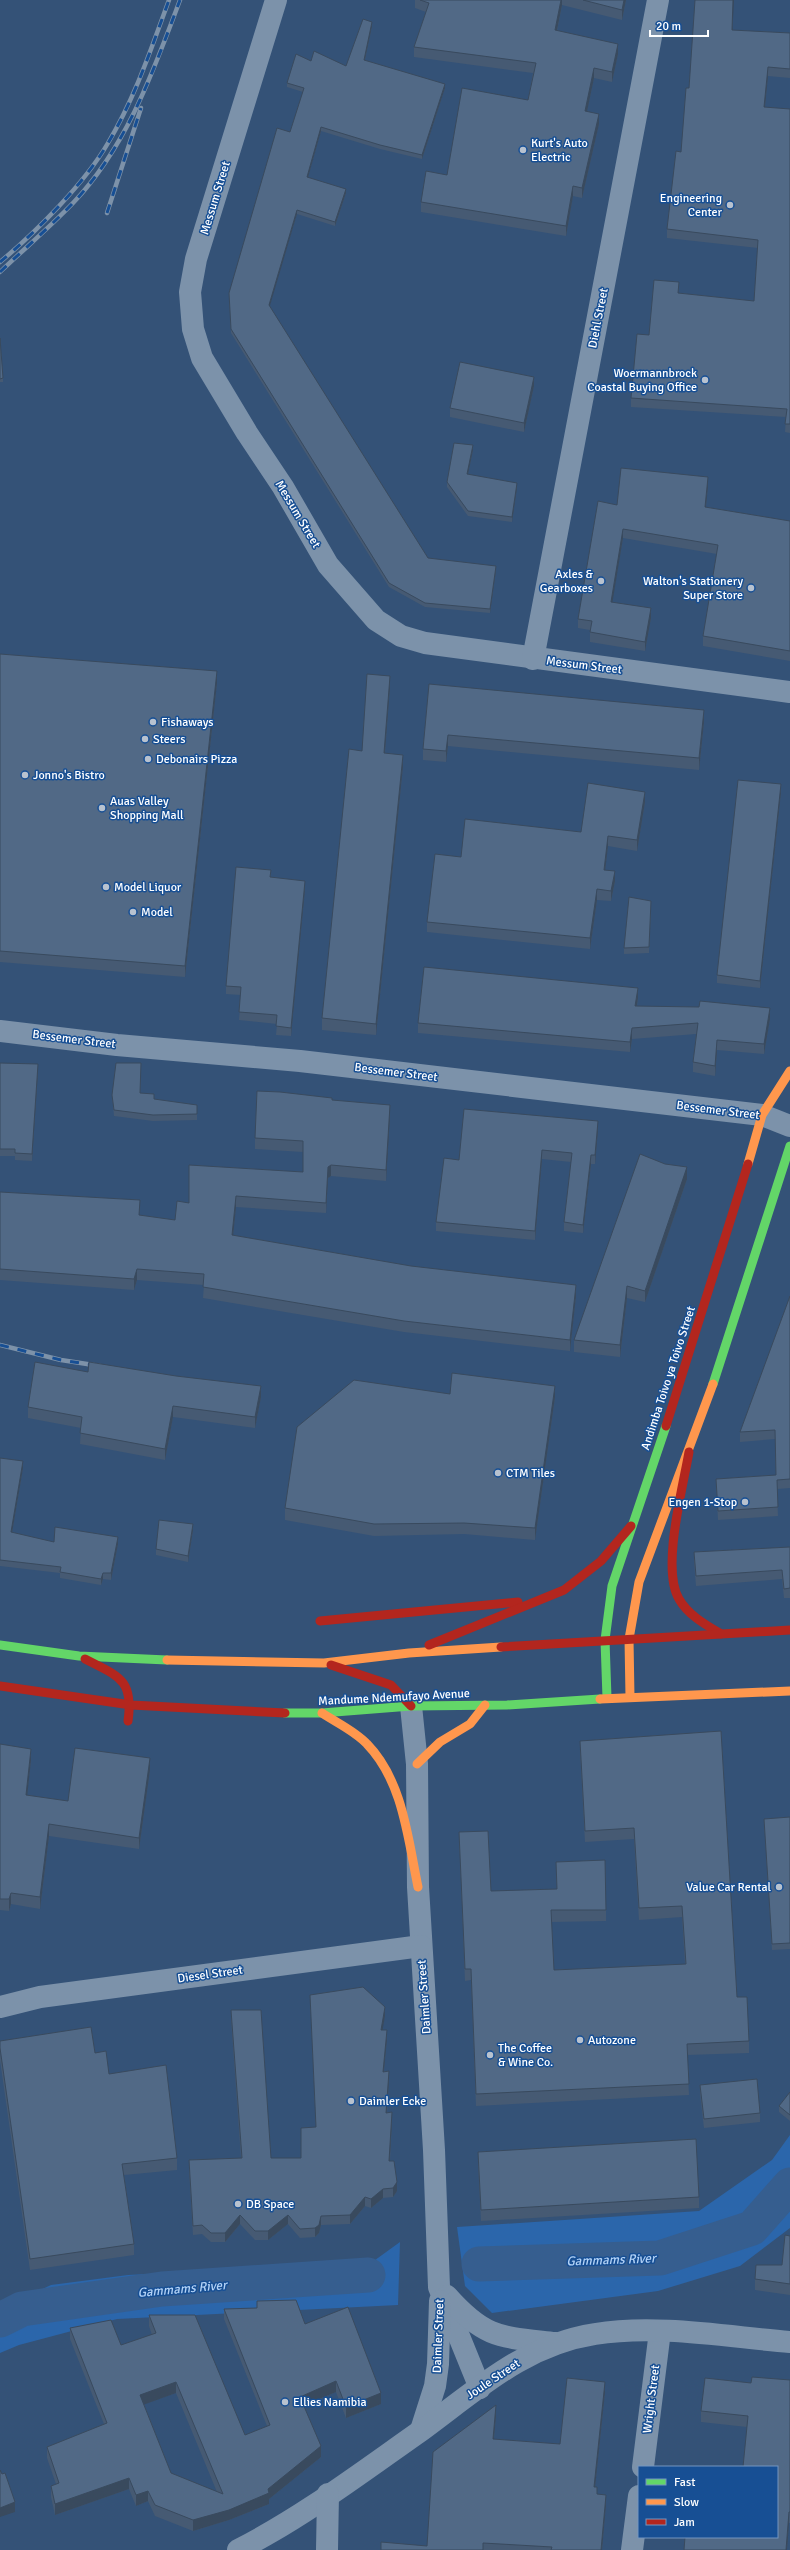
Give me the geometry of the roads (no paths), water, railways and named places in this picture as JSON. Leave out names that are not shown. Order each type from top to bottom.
[{"type":"main road","name":"Andimba Toivo ya Toivo Street","points":[[607,1698],[605,1640],[612,1586],[631,1526],[651,1472],[738,1199],[762,1115],[789,1073]]},
{"type":"main road","name":"Andimba Toivo ya Toivo Street","points":[[789,1073],[790,1086]]},
{"type":"main road","points":[[630,1697],[629,1639],[639,1582],[707,1404],[790,1146]]},
{"type":"main road","points":[[689,1452],[682,1497],[670,1556],[670,1578],[676,1596],[688,1612],[703,1624],[722,1634]]},
{"type":"main road","points":[[410,1653],[541,1600],[584,1577],[607,1558],[631,1526]]},
{"type":"main road","points":[[320,1621],[541,1600]]},
{"type":"main road","points":[[0,1645],[79,1656],[234,1663],[324,1663],[410,1653],[790,1630]]},
{"type":"main road","points":[[79,1656],[124,1679],[130,1691],[131,1705],[128,1721]]},
{"type":"main road","points":[[324,1663],[391,1684],[411,1706]]},
{"type":"main road","name":"Mandume Ndemufayo Avenue","points":[[0,1686],[131,1705],[222,1712],[322,1713],[411,1706],[790,1691]]},
{"type":"main road","points":[[417,1764],[440,1742],[470,1724],[485,1704]]},
{"type":"main road","points":[[322,1713],[368,1744],[387,1770],[400,1809],[418,1887]]},
{"type":"street","name":"Messum Street","points":[[276,0],[196,259],[190,292],[193,329],[202,358],[247,433],[283,487],[328,565],[376,620],[401,636],[425,642],[533,659],[790,692]]},
{"type":"street","name":"Diehl Street","points":[[533,659],[658,0]]},
{"type":"street","name":"Bessemer Street","points":[[0,1031],[117,1045],[300,1061],[762,1115],[790,1126]]},
{"type":"street","name":"Daimler Street","points":[[411,1706],[417,1764],[418,1887],[434,2150],[439,2288],[438,2364],[435,2386],[421,2430]]},
{"type":"street","name":"Diesel Street","points":[[0,2007],[40,1997],[421,1946]]},
{"type":"street","name":"Daimler Street","points":[[439,2288],[470,2320],[488,2331],[506,2338],[556,2343]]},
{"type":"street","name":"Daimler Street","points":[[439,2288],[480,2388]]},
{"type":"street","name":"Joule Street","points":[[238,2550],[271,2533],[421,2430],[480,2388],[510,2364],[556,2343],[595,2334],[629,2330],[660,2331],[790,2342]]},
{"type":"street","name":"Wright Street","points":[[643,2466],[660,2331]]},
{"type":"street","points":[[327,2550],[328,2494]]},
{"type":"street","points":[[632,2550],[638,2504]]},
{"type":"waterway","name":"Gammams River","points":[[479,2264],[660,2258],[752,2228],[790,2185]]},
{"type":"waterway","name":"Gammams River","points":[[0,2320],[22,2309],[162,2289],[368,2275]]},
{"type":"railway","points":[[0,262],[44,222],[59,206],[86,174],[108,143],[118,126],[134,91],[169,0]]},
{"type":"railway","points":[[0,272],[73,203],[92,181],[109,157],[137,107],[149,81],[180,0]]},
{"type":"railway","points":[[107,213],[141,108]]},
{"type":"railway","points":[[0,1345],[61,1360],[100,1366]]},
{"type":"place","name":"Kurt's Auto Electric","points":[[523,150]]},
{"type":"place","name":"Engineering Center","points":[[730,205]]},
{"type":"place","name":"Woermannbrock Coastal Buying Office","points":[[705,380]]},
{"type":"place","name":"Axles & Gearboxes","points":[[601,581]]},
{"type":"place","name":"Walton's Stationery Super Store","points":[[751,588]]},
{"type":"place","name":"Fishaways","points":[[153,722]]},
{"type":"place","name":"Steers","points":[[145,739]]},
{"type":"place","name":"Debonairs Pizza","points":[[148,759]]},
{"type":"place","name":"Jonno's Bistro","points":[[25,775]]},
{"type":"place","name":"Auas Valley Shopping Mall","points":[[102,808]]},
{"type":"place","name":"Model Liquor","points":[[106,887]]},
{"type":"place","name":"Model","points":[[133,912]]},
{"type":"place","name":"CTM Tiles","points":[[498,1473]]},
{"type":"place","name":"Engen 1-Stop","points":[[745,1502]]},
{"type":"place","name":"Value Car Rental","points":[[779,1887]]},
{"type":"place","name":"Autozone","points":[[580,2040]]},
{"type":"place","name":"The Coffee & Wine Co.","points":[[490,2055]]},
{"type":"place","name":"Daimler Ecke","points":[[351,2101]]},
{"type":"place","name":"DB Space","points":[[238,2204]]},
{"type":"place","name":"Ellies Namibia","points":[[285,2402]]}]
